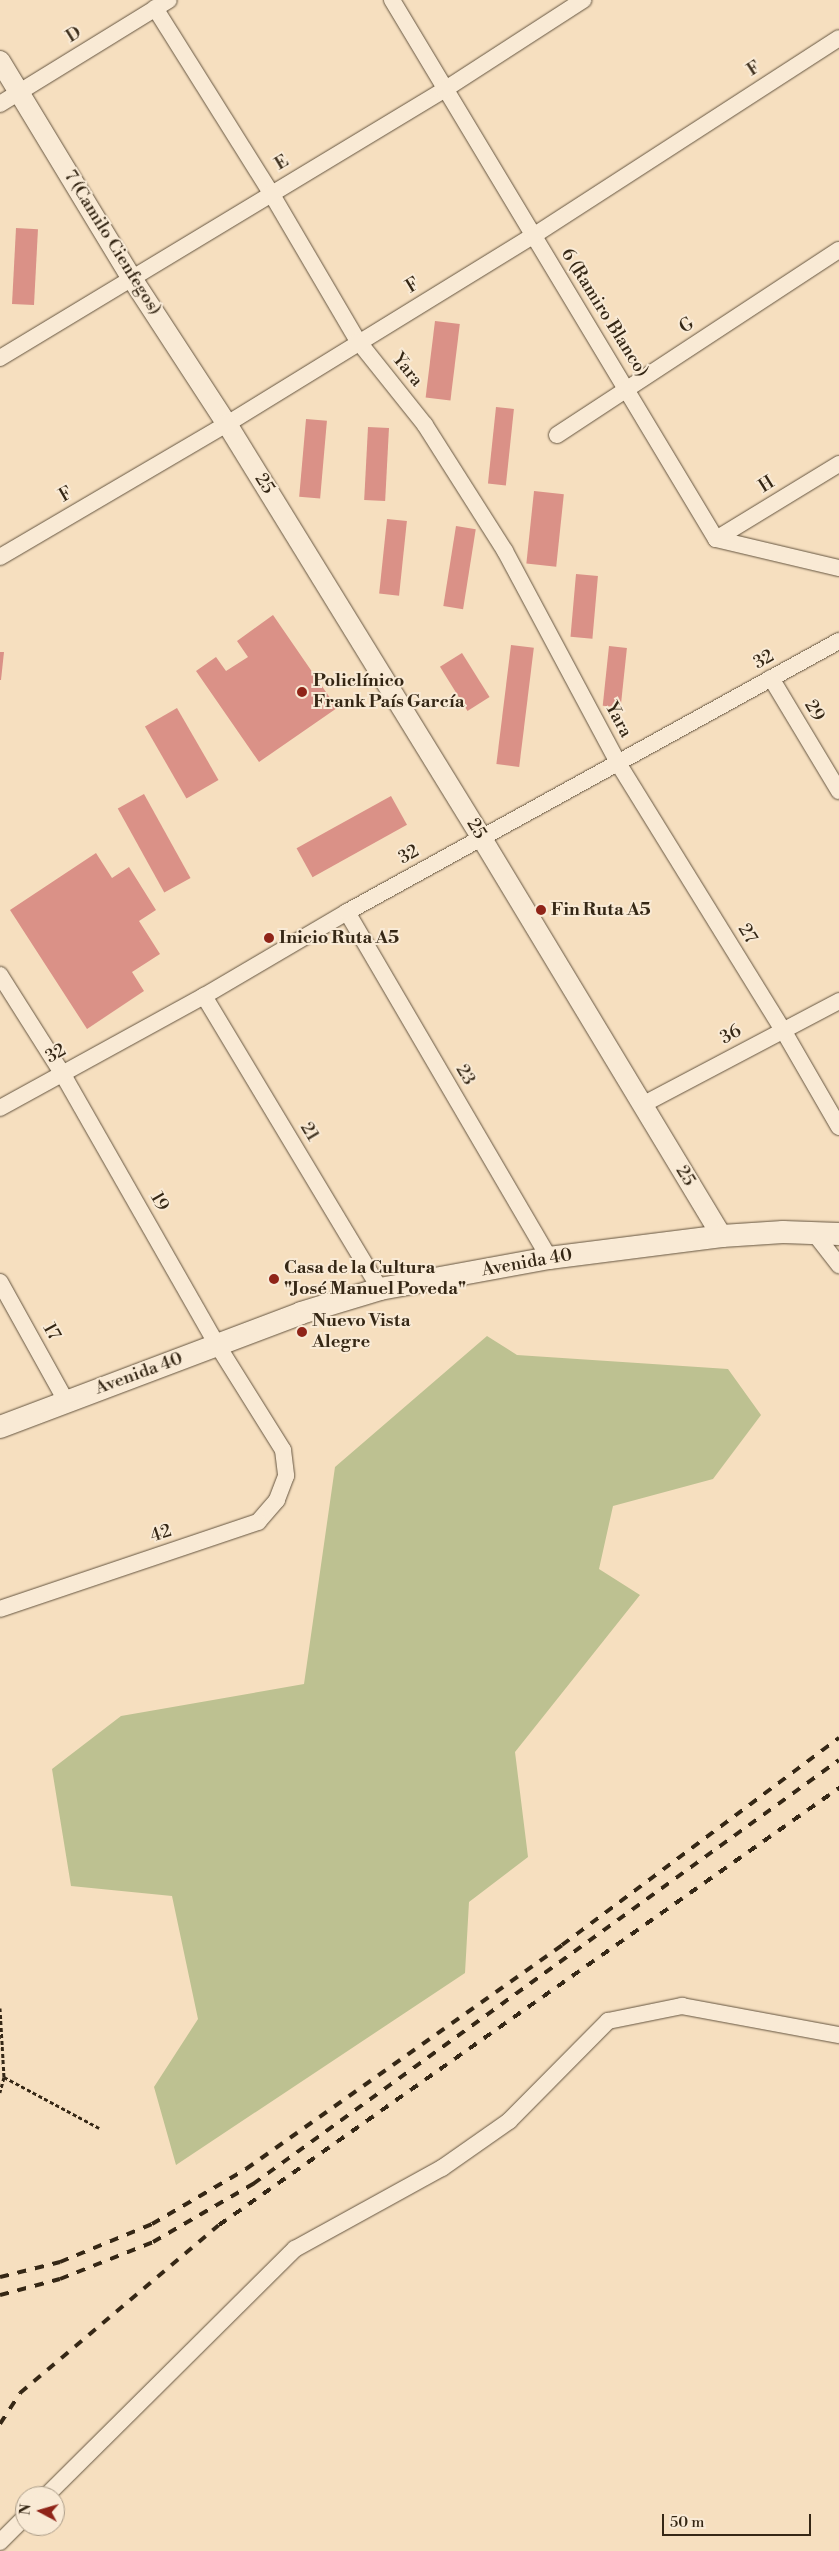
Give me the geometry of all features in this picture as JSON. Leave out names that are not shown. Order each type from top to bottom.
[{"type":"main road","name":"Avenida 40","points":[[0,1427],[301,1313],[380,1289],[549,1258],[722,1236],[839,1234]]},
{"type":"street","name":"6 (Ramiro Blanco)","points":[[392,0],[444,90],[628,389],[716,539]]},
{"type":"street","name":"E","points":[[0,358],[444,90],[583,0]]},
{"type":"street","name":"D","points":[[0,104],[162,4]]},
{"type":"street","name":"Yara","points":[[162,4],[358,342],[425,425],[505,550],[618,763]]},
{"type":"street","name":"F","points":[[0,557],[227,424],[358,342],[534,236],[839,38]]},
{"type":"street","name":"7 (Camilo Cienfegos)","points":[[0,61],[131,278],[227,424]]},
{"type":"street","name":"G","points":[[558,435],[839,250]]},
{"type":"street","name":"25","points":[[227,424],[481,837],[722,1236]]},
{"type":"street","name":"H","points":[[716,539],[839,464]]},
{"type":"street","points":[[716,539],[839,568]]},
{"type":"street","name":"32","points":[[0,1108],[204,996],[347,912],[481,837],[839,640]]},
{"type":"street","name":"29","points":[[771,678],[839,791]]},
{"type":"street","name":"27","points":[[618,763],[783,1030],[839,1127]]},
{"type":"street","name":"23","points":[[347,912],[549,1258]]},
{"type":"street","name":"19","points":[[0,975],[62,1073],[218,1346],[283,1450]]},
{"type":"street","name":"21","points":[[204,996],[380,1289]]},
{"type":"street","name":"36","points":[[642,1106],[839,1001]]},
{"type":"street","points":[[814,1233],[839,1265]]},
{"type":"street","name":"17","points":[[0,1282],[66,1401]]},
{"type":"street","name":"42","points":[[0,1608],[258,1522],[278,1500],[286,1476],[283,1450]]},
{"type":"street","points":[[56,2486],[295,2249],[442,2168],[509,2121],[608,2021],[682,2006],[839,2035]]},
{"type":"street","points":[[0,2542],[15,2527]]},
{"type":"path","points":[[0,2008],[4,2077],[0,2092]]},
{"type":"path","points":[[4,2077],[99,2128]]},
{"type":"green space","points":[[487,1336],[517,1355],[728,1369],[761,1415],[713,1479],[613,1506],[599,1569],[640,1595],[515,1752],[528,1857],[469,1902],[465,1973],[176,2165],[154,2087],[198,2019],[172,1896],[71,1886],[52,1769],[121,1716],[304,1684],[335,1467]]},
{"type":"building","points":[[16,228],[38,229],[34,305],[12,304]]},
{"type":"building","points":[[435,321],[460,324],[450,400],[426,397]]},
{"type":"building","points":[[496,407],[514,409],[506,485],[488,484]]},
{"type":"building","points":[[306,419],[327,421],[320,499],[299,497]]},
{"type":"building","points":[[368,427],[389,428],[385,501],[364,500]]},
{"type":"building","points":[[534,491],[564,494],[556,567],[526,564]]},
{"type":"building","points":[[387,519],[407,521],[399,596],[379,594]]},
{"type":"building","points":[[456,526],[476,529],[463,609],[443,606]]},
{"type":"building","points":[[576,574],[598,576],[592,639],[571,637]]},
{"type":"building","points":[[273,615],[337,708],[259,762],[196,671],[216,657],[226,671],[248,657],[237,641]]},
{"type":"building","points":[[511,645],[534,648],[519,767],[496,764]]},
{"type":"building","points":[[609,646],[627,648],[621,708],[603,706]]},
{"type":"building","points":[[0,652],[4,652],[1,680],[0,680]]},
{"type":"building","points":[[462,653],[490,697],[468,711],[440,667]]},
{"type":"building","points":[[177,708],[218,780],[186,798],[145,726]]},
{"type":"building","points":[[144,794],[191,878],[164,893],[118,809]]},
{"type":"building","points":[[391,796],[407,825],[313,877],[297,848]]},
{"type":"building","points":[[96,853],[112,878],[129,867],[156,910],[139,921],[160,954],[132,972],[144,991],[87,1029],[10,910]]},
{"type":"railway","points":[[0,2277],[60,2262],[152,2224],[246,2169],[562,1945],[839,1738]]},
{"type":"railway","points":[[0,2295],[60,2279],[153,2242],[253,2184],[839,1760]]},
{"type":"railway","points":[[0,2424],[20,2393],[219,2225],[839,1788]]},
{"type":"place","name":"Policlínico Frank País García","points":[[302,692]]},
{"type":"place","name":"Fin Ruta A5","points":[[541,910]]},
{"type":"place","name":"Inicio Ruta A5","points":[[269,938]]},
{"type":"place","name":"Casa de la Cultura \"José Manuel Poveda\"","points":[[274,1279]]},
{"type":"place","name":"Nuevo Vista Alegre","points":[[302,1332]]}]
